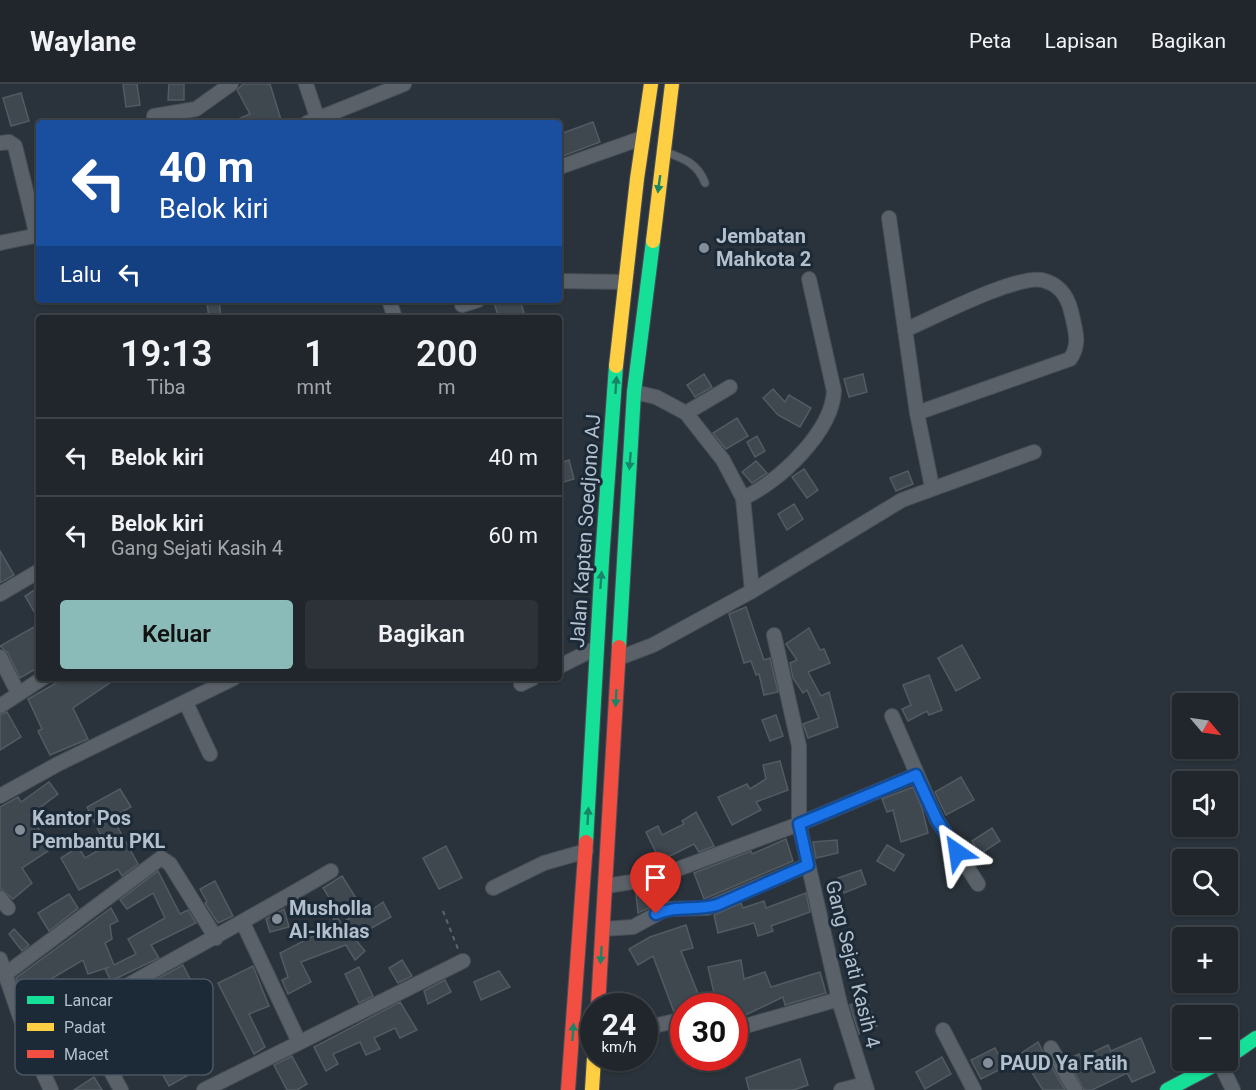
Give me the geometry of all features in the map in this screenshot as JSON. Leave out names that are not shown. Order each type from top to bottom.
[{"type":"main road","name":"Jalan Kapten Soedjono AJ","points":[[568,1090],[586,851],[596,648],[624,282],[651,84]]},
{"type":"main road","name":"Jalan Kapten Soedjono AJ","points":[[599,993],[634,392],[672,84]]},
{"type":"main road","points":[[598,622],[620,622]]},
{"type":"main road","points":[[1238,1051],[1256,1038]]},
{"type":"main road","points":[[592,1090],[593,1071]]},
{"type":"main road","points":[[1171,1089],[1204,1071]]},
{"type":"street","points":[[154,116],[196,109],[231,84]]},
{"type":"street","points":[[306,84],[314,120]]},
{"type":"street","points":[[316,120],[404,84]]},
{"type":"street","points":[[562,166],[642,138]]},
{"type":"street","points":[[0,144],[9,142],[15,146],[36,228]]},
{"type":"street","points":[[889,218],[917,413],[932,487]]},
{"type":"street","points":[[0,243],[36,236]]},
{"type":"street","points":[[743,498],[768,484],[792,463],[814,436],[831,406],[834,391],[809,279]]},
{"type":"street","points":[[905,330],[1001,288],[1031,280],[1043,280],[1062,290],[1068,299],[1077,338],[1075,351],[1070,359],[917,413]]},
{"type":"street","points":[[562,281],[624,282]]},
{"type":"street","points":[[462,305],[468,303]]},
{"type":"street","points":[[686,413],[730,387]]},
{"type":"street","points":[[634,392],[656,398],[686,413],[723,460],[743,498],[752,591]]},
{"type":"street","points":[[619,658],[653,645],[752,591],[879,513],[932,487],[1034,452]]},
{"type":"street","points":[[0,594],[36,573]]},
{"type":"street","name":"Gang Sejati Kasih 4","points":[[774,635],[799,746],[799,824],[839,999],[866,1087]]},
{"type":"street","points":[[562,665],[596,648]]},
{"type":"street","points":[[0,657],[18,693]]},
{"type":"street","points":[[0,706],[39,681]]},
{"type":"street","points":[[0,796],[228,681]]},
{"type":"street","points":[[186,703],[210,754]]},
{"type":"street","points":[[892,716],[937,820],[978,884]]},
{"type":"street","points":[[606,886],[651,879],[799,824],[916,775]]},
{"type":"street","points":[[493,888],[544,863],[586,851]]},
{"type":"street","points":[[7,973],[161,858],[170,864],[216,938]]},
{"type":"street","points":[[603,929],[633,927],[666,909],[707,908],[808,865]]},
{"type":"street","points":[[140,979],[243,923],[331,871]]},
{"type":"street","points":[[243,923],[299,1042]]},
{"type":"street","points":[[0,959],[15,998]]},
{"type":"street","points":[[204,1090],[463,960]]},
{"type":"street","points":[[748,1025],[839,999]]},
{"type":"street","points":[[943,1030],[974,1090]]},
{"type":"street","points":[[1051,1048],[1075,1090]]},
{"type":"street","points":[[1226,1071],[1233,1090]]},
{"type":"street","points":[[44,1075],[51,1090]]},
{"type":"street","points":[[113,1075],[121,1090]]},
{"type":"street","points":[[841,1090],[866,1087]]},
{"type":"lane","points":[[664,151],[688,160],[700,170],[705,183]]},
{"type":"path","points":[[443,911],[463,960]]},
{"type":"building","points":[[123,84],[137,84],[140,105],[126,107]]},
{"type":"building","points":[[169,84],[184,84],[184,100],[168,100]]},
{"type":"building","points":[[243,84],[270,84],[281,120],[236,120],[250,114],[237,90]]},
{"type":"building","points":[[21,93],[29,121],[11,126],[3,98]]},
{"type":"building","points":[[593,122],[600,142],[562,156],[562,133]]},
{"type":"building","points":[[207,303],[219,303],[221,315],[209,315]]},
{"type":"building","points":[[494,303],[521,303],[524,313],[514,315],[498,315]]},
{"type":"building","points":[[704,374],[712,387],[695,397],[687,385]]},
{"type":"building","points":[[863,374],[867,392],[849,397],[844,379]]},
{"type":"building","points":[[773,389],[785,402],[789,395],[811,408],[800,427],[778,415],[763,398]]},
{"type":"building","points":[[737,418],[748,436],[726,449],[713,433]]},
{"type":"building","points":[[757,436],[765,451],[755,457],[747,442]]},
{"type":"building","points":[[569,460],[574,479],[562,482],[562,462]]},
{"type":"building","points":[[756,461],[767,473],[752,483],[742,472]]},
{"type":"building","points":[[804,469],[818,490],[807,498],[792,477]]},
{"type":"building","points":[[908,471],[913,484],[896,491],[890,478]]},
{"type":"building","points":[[794,504],[803,519],[787,530],[778,514]]},
{"type":"building","points":[[0,551],[14,575],[0,583]]},
{"type":"building","points":[[36,589],[36,615],[25,596]]},
{"type":"building","points":[[746,607],[764,660],[770,658],[778,692],[764,695],[759,674],[756,675],[751,661],[744,663],[729,614]]},
{"type":"building","points":[[34,627],[36,631],[36,669],[20,678],[8,653],[0,646]]},
{"type":"building","points":[[809,628],[820,650],[824,649],[830,663],[808,672],[821,696],[829,692],[838,727],[808,738],[803,724],[819,718],[807,690],[803,693],[793,678],[790,663],[797,660],[786,644]]},
{"type":"building","points":[[962,645],[980,678],[956,691],[938,658]]},
{"type":"building","points":[[929,675],[942,710],[929,715],[927,711],[908,721],[902,709],[911,705],[903,685]]},
{"type":"building","points":[[60,681],[113,681],[73,708],[88,739],[50,755],[38,731],[42,729],[28,699]]},
{"type":"building","points":[[7,712],[21,737],[0,750],[0,715]]},
{"type":"building","points":[[776,715],[783,736],[770,741],[762,720]]},
{"type":"building","points":[[780,761],[788,790],[756,802],[761,810],[732,825],[718,797],[747,784],[750,789],[766,779],[763,765]]},
{"type":"building","points":[[961,777],[974,800],[946,815],[935,792]]},
{"type":"building","points":[[49,782],[58,794],[30,815],[51,849],[22,868],[32,883],[13,899],[0,888],[0,807],[18,797],[21,802]]},
{"type":"building","points":[[913,787],[922,808],[928,833],[901,842],[893,810],[887,812],[882,799]]},
{"type":"building","points":[[120,789],[131,807],[112,817],[138,864],[122,876],[118,869],[79,890],[61,858],[78,847],[85,858],[106,846],[87,807]]},
{"type":"building","points":[[696,812],[714,846],[699,852],[694,844],[660,861],[646,832],[658,826],[662,835],[684,824],[682,821]]},
{"type":"building","points":[[992,828],[1000,841],[980,854],[972,841]]},
{"type":"building","points":[[786,839],[793,861],[704,899],[694,873],[751,851],[752,854]]},
{"type":"building","points":[[837,840],[838,853],[816,858],[813,842]]},
{"type":"building","points":[[887,845],[904,855],[894,871],[877,861]]},
{"type":"building","points":[[446,846],[462,878],[439,889],[423,858]]},
{"type":"building","points":[[861,870],[866,884],[844,893],[838,878]]},
{"type":"building","points":[[158,871],[180,914],[188,910],[196,923],[151,945],[159,958],[115,979],[110,979],[105,969],[109,967],[88,974],[83,960],[51,979],[16,979],[111,908],[118,921],[110,925],[112,939],[105,943],[114,965],[136,954],[128,939],[165,918],[153,893],[127,909],[120,900]]},
{"type":"building","points":[[342,876],[366,914],[383,902],[391,917],[354,938],[365,951],[355,960],[346,945],[301,962],[311,982],[288,994],[282,980],[288,977],[280,953],[319,933],[323,940],[339,934],[332,921],[336,917],[349,930],[344,921],[353,917],[349,909],[338,912],[323,888]]},
{"type":"building","points":[[215,881],[233,916],[218,923],[205,903],[207,902],[200,889]]},
{"type":"building","points":[[650,893],[651,907],[638,913],[636,894]]},
{"type":"building","points":[[806,893],[810,912],[771,926],[773,931],[758,936],[754,923],[718,933],[714,915],[741,903],[743,908],[764,901],[766,908]]},
{"type":"building","points":[[69,894],[78,908],[49,931],[38,913]]},
{"type":"building","name":"Musholla Al-Ikhlas","points":[[284,909],[289,927],[270,932],[266,919]]},
{"type":"building","points":[[686,925],[693,948],[681,951],[698,993],[670,993],[670,1001],[653,956],[638,965],[629,949],[650,937]]},
{"type":"building","points":[[14,929],[29,945],[22,951],[9,934]]},
{"type":"building","points":[[402,960],[412,976],[398,983],[389,968]]},
{"type":"building","points":[[741,960],[744,979],[765,972],[771,987],[820,972],[826,993],[785,1005],[783,997],[748,1014],[748,993],[714,993],[708,967]]},
{"type":"building","points":[[183,965],[190,979],[157,979]]},
{"type":"building","points":[[253,966],[269,1006],[249,1014],[265,1047],[254,1054],[218,983]]},
{"type":"building","points":[[359,967],[373,996],[359,1003],[345,974]]},
{"type":"building","points":[[499,971],[510,987],[481,1000],[474,982]]},
{"type":"building","points":[[445,980],[451,992],[428,1004],[424,991]]},
{"type":"building","points":[[866,998],[877,1026],[859,1034],[850,1005]]},
{"type":"building","points":[[400,1002],[417,1030],[400,1038],[395,1028],[374,1038],[380,1049],[366,1055],[360,1042],[333,1054],[338,1064],[326,1071],[314,1047]]},
{"type":"building","points":[[1141,1038],[1155,1072],[1132,1082],[1127,1073],[1092,1090],[1084,1090],[1068,1059],[1079,1054],[1081,1058],[1108,1045],[1111,1051]]},
{"type":"building","points":[[1038,1042],[1065,1090],[1043,1090],[1020,1054]]},
{"type":"building","name":"PAUD Ya Fatih","points":[[995,1048],[1005,1067],[981,1079],[971,1060]]},
{"type":"building","points":[[292,1056],[307,1084],[297,1090],[287,1090],[274,1065]]},
{"type":"building","points":[[942,1057],[951,1074],[925,1089],[916,1072]]},
{"type":"building","points":[[800,1059],[808,1085],[794,1090],[749,1090],[746,1078]]},
{"type":"building","points":[[163,1075],[188,1075],[169,1086]]},
{"type":"building","points":[[94,1077],[102,1090],[74,1090]]},
{"type":"traffic: fast","points":[[619,647],[634,392],[653,241]]},
{"type":"traffic: fast","points":[[586,842],[616,366]]},
{"type":"traffic: fast","points":[[1238,1050],[1256,1038]]},
{"type":"traffic: fast","points":[[1167,1090],[1203,1071]]},
{"type":"traffic: slow","points":[[616,366],[637,179],[651,84]]},
{"type":"traffic: slow","points":[[653,241],[672,84]]},
{"type":"traffic: slow","points":[[592,1090],[593,1071]]},
{"type":"traffic: jam","points":[[599,993],[619,647]]},
{"type":"traffic: jam","points":[[568,1090],[586,842]]},
{"type":"place","name":"Jembatan Mahkota 2","points":[[704,248]]},
{"type":"place","name":"Kantor Pos Pembantu PKL","points":[[20,830]]},
{"type":"place","name":"Musholla Al-Ikhlas","points":[[277,919]]},
{"type":"place","name":"PAUD Ya Fatih","points":[[988,1063]]},
{"type":"route","points":[[656,914],[666,909],[698,909],[717,905],[808,865],[799,824],[916,775],[937,820],[957,852]]}]
